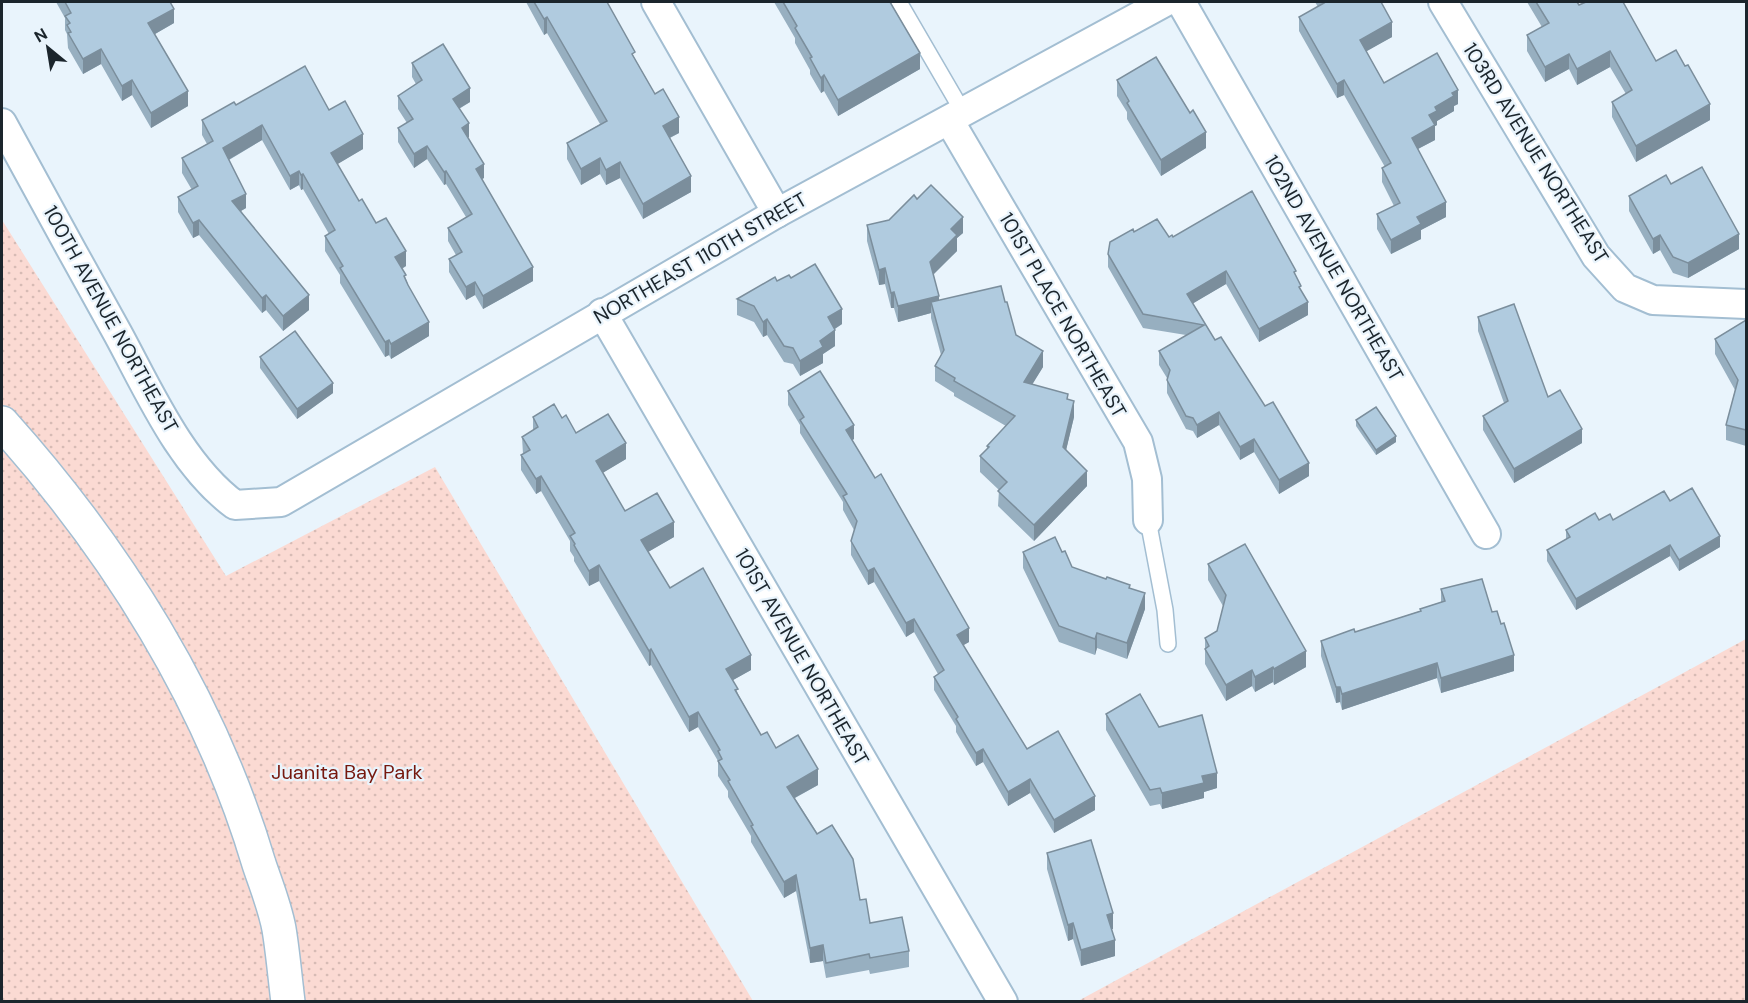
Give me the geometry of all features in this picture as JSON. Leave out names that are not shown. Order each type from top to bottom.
[{"type":"main road","points":[[2,423],[44,470],[117,571],[170,653],[217,748],[252,838],[279,928],[288,1002]]},
{"type":"street","points":[[656,2],[777,213]]},
{"type":"street","name":"NORTHEAST 110TH STREET","points":[[235,505],[281,502],[777,213],[1166,2]]},
{"type":"street","name":"102ND AVENUE NORTHEAST","points":[[1181,2],[1486,534]]},
{"type":"street","name":"103RD AVENUE NORTHEAST","points":[[1443,2],[1596,256],[1625,288],[1653,300],[1746,304]]},
{"type":"street","name":"101ST PLACE NORTHEAST","points":[[956,116],[1137,442],[1147,479],[1148,520]]},
{"type":"street","name":"100TH AVENUE NORTHEAST","points":[[2,123],[169,427],[203,475],[221,495],[235,505]]},
{"type":"street","name":"101ST AVENUE NORTHEAST","points":[[602,314],[1003,1002]]},
{"type":"lane","points":[[899,2],[956,116]]},
{"type":"lane","points":[[1148,520],[1165,610],[1168,644]]},
{"type":"green space","name":"Juanita Bay Park","points":[[2,220],[226,576],[435,467],[753,1001],[2,1001]]},
{"type":"green space","points":[[1746,639],[1746,1001],[1078,1001]]},
{"type":"building","points":[[65,2],[170,2],[174,9],[148,23],[188,91],[151,113],[132,80],[122,86],[101,49],[83,59],[68,33],[71,32],[67,25],[70,23],[65,16],[71,13]]},
{"type":"building","points":[[534,2],[607,2],[635,52],[632,54],[655,94],[663,89],[679,117],[663,126],[691,176],[643,204],[620,162],[606,170],[600,158],[581,169],[567,143],[607,121],[547,17],[544,19]]},
{"type":"building","points":[[783,2],[890,2],[920,53],[838,100],[824,75],[821,78]]},
{"type":"building","points":[[1323,2],[1381,2],[1392,22],[1360,40],[1384,83],[1437,53],[1458,90],[1452,93],[1454,96],[1435,107],[1437,111],[1429,115],[1435,125],[1412,138],[1446,202],[1417,217],[1421,224],[1391,240],[1377,214],[1400,203],[1382,168],[1391,163],[1344,80],[1337,84],[1299,17]]},
{"type":"building","points":[[1536,2],[1577,2],[1579,5],[1586,2],[1623,2],[1656,61],[1676,50],[1685,66],[1688,65],[1710,104],[1636,146],[1612,102],[1632,90],[1610,51],[1577,69],[1569,54],[1545,67],[1527,35],[1549,23]]},
{"type":"building","points":[[443,44],[470,88],[453,99],[469,123],[462,128],[484,164],[476,169],[533,267],[483,296],[475,282],[466,287],[449,259],[462,252],[448,228],[472,214],[446,171],[444,172],[427,146],[414,154],[398,128],[413,119],[398,96],[422,80],[412,63]]},
{"type":"building","points":[[1156,57],[1190,113],[1193,110],[1206,132],[1161,160],[1127,103],[1129,101],[1117,80]]},
{"type":"building","points":[[305,66],[329,110],[345,101],[363,134],[331,153],[359,201],[362,199],[376,223],[386,218],[406,251],[395,257],[429,322],[391,344],[389,340],[385,342],[340,268],[343,266],[325,236],[335,230],[303,174],[301,175],[299,171],[290,176],[262,125],[223,148],[246,194],[232,201],[309,295],[283,316],[266,295],[262,298],[199,220],[193,223],[178,197],[198,186],[182,158],[213,141],[202,120],[234,102],[236,105]]},
{"type":"building","points":[[1702,167],[1739,234],[1688,263],[1673,257],[1660,235],[1653,239],[1629,196],[1666,175],[1671,184]]},
{"type":"building","points":[[931,185],[963,217],[951,229],[957,235],[930,262],[939,296],[898,306],[894,292],[891,293],[885,268],[879,270],[867,225],[889,220],[914,195],[917,199]]},
{"type":"building","points":[[1252,191],[1296,271],[1294,272],[1301,286],[1299,287],[1308,302],[1259,329],[1226,271],[1187,294],[1215,340],[1221,337],[1265,406],[1273,402],[1309,463],[1279,480],[1254,439],[1240,447],[1219,412],[1197,425],[1193,418],[1186,416],[1167,380],[1170,370],[1159,351],[1204,325],[1143,314],[1108,254],[1110,242],[1133,229],[1134,232],[1157,219],[1169,237],[1172,235],[1173,237]]},
{"type":"building","points":[[815,264],[842,309],[828,317],[835,330],[820,341],[823,347],[800,361],[793,348],[784,346],[767,319],[763,322],[754,306],[737,299],[775,277],[777,281],[789,275],[791,278]]},
{"type":"building","points":[[1001,286],[1016,335],[1043,351],[1024,382],[1068,394],[1067,399],[1074,401],[1063,447],[1087,471],[1034,525],[998,491],[1007,482],[980,456],[1015,416],[954,381],[955,378],[935,366],[944,350],[931,302]]},
{"type":"building","points":[[1514,304],[1548,397],[1560,390],[1582,429],[1514,469],[1483,416],[1508,401],[1478,317]]},
{"type":"building","points":[[1746,320],[1746,430],[1726,425],[1738,380],[1715,339]]},
{"type":"building","points":[[295,331],[333,383],[297,409],[260,357]]},
{"type":"building","points":[[820,371],[854,425],[846,430],[875,478],[881,474],[969,628],[957,635],[1027,749],[1058,731],[1095,796],[1054,820],[1030,779],[1008,792],[983,749],[976,753],[934,677],[944,670],[914,619],[906,623],[874,568],[868,571],[851,541],[857,521],[843,496],[847,494],[800,420],[804,417],[788,391]]},
{"type":"building","points":[[554,404],[562,418],[566,415],[576,433],[608,414],[626,443],[596,461],[625,511],[657,493],[674,522],[641,540],[670,588],[703,568],[751,655],[726,669],[738,689],[735,690],[761,735],[767,732],[776,748],[798,735],[818,769],[787,787],[817,834],[832,825],[853,859],[860,900],[866,899],[870,923],[902,917],[909,951],[870,958],[869,954],[826,963],[823,945],[810,948],[796,875],[784,882],[728,781],[730,780],[718,761],[722,759],[718,751],[720,750],[698,712],[689,717],[651,649],[649,651],[599,565],[589,571],[570,536],[575,533],[541,476],[536,479],[521,455],[530,450],[522,437],[538,427],[533,417]]},
{"type":"building","points":[[1376,407],[1396,436],[1376,450],[1356,420]]},
{"type":"building","points":[[1692,488],[1720,536],[1679,560],[1670,545],[1576,599],[1547,550],[1570,537],[1566,530],[1595,513],[1599,520],[1610,514],[1613,520],[1664,491],[1670,501]]},
{"type":"building","points":[[1055,537],[1072,567],[1130,585],[1129,588],[1145,593],[1127,643],[1097,633],[1095,639],[1059,626],[1023,552]]},
{"type":"building","points":[[1245,544],[1306,651],[1274,669],[1273,667],[1255,677],[1252,670],[1226,685],[1205,649],[1209,646],[1205,638],[1217,631],[1226,595],[1208,564]]},
{"type":"building","points":[[1482,579],[1492,612],[1497,611],[1501,624],[1504,623],[1514,655],[1441,678],[1437,663],[1342,694],[1340,687],[1336,687],[1321,641],[1354,629],[1355,632],[1421,611],[1420,609],[1445,601],[1441,589]]},
{"type":"building","points":[[1140,694],[1159,727],[1202,715],[1217,773],[1202,776],[1204,783],[1162,793],[1160,788],[1150,790],[1106,714]]},
{"type":"building","points":[[1091,840],[1113,913],[1107,915],[1115,940],[1081,950],[1073,923],[1068,925],[1047,853]]}]
